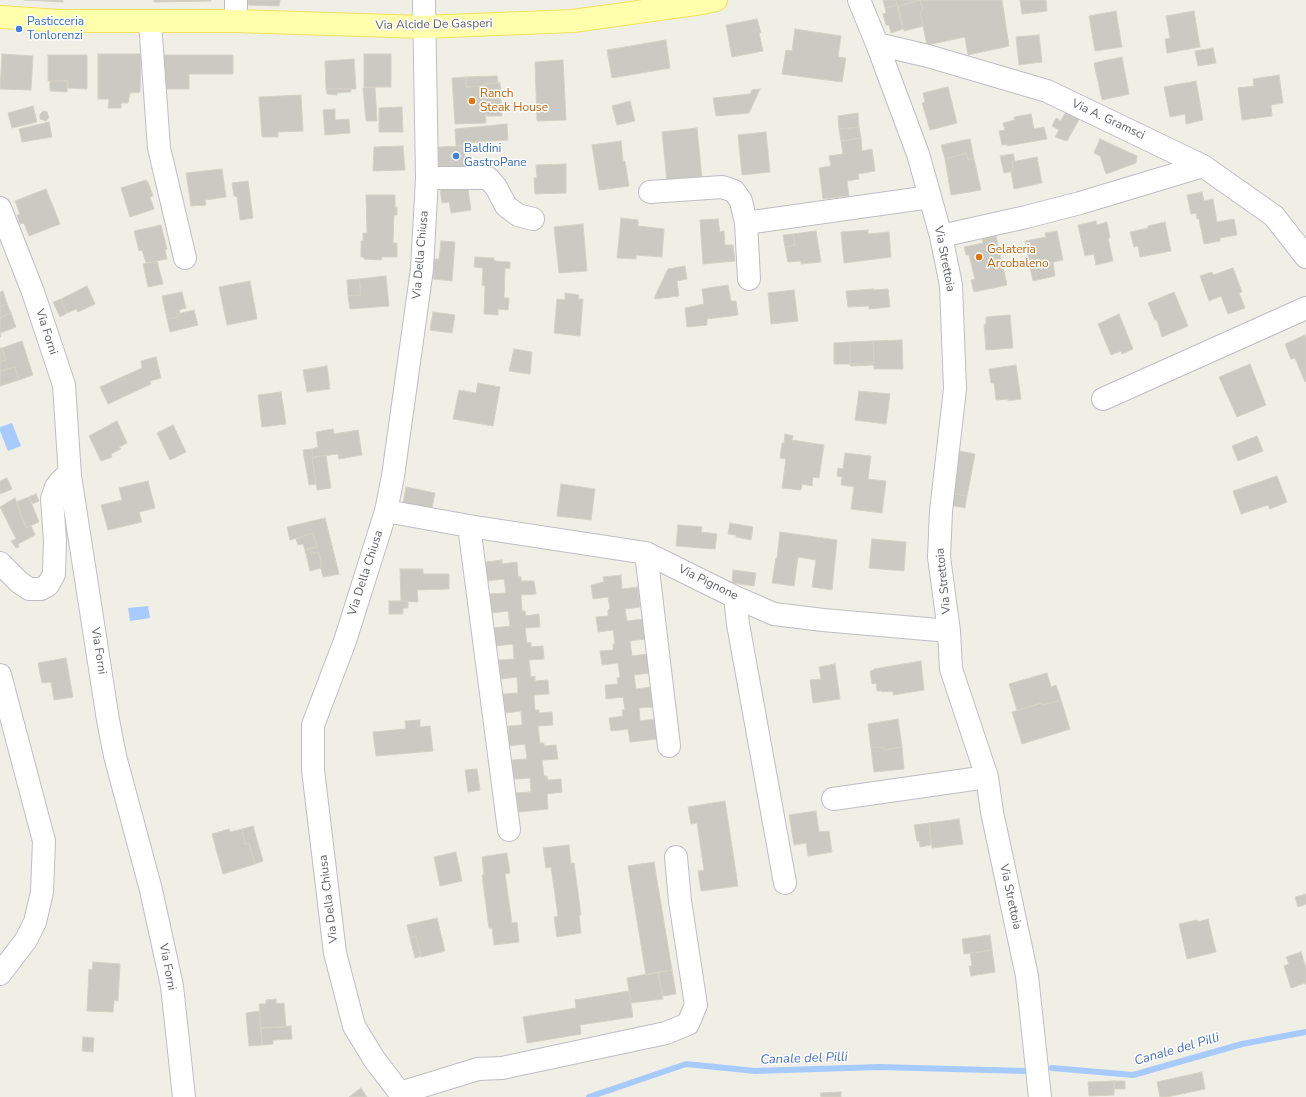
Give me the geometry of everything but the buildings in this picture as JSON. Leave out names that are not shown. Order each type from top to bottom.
[{"type":"main road","name":"Via Alcide De Gasperi","points":[[0,17],[60,21],[150,22],[236,10],[423,27],[573,21],[716,0]]},
{"type":"street","name":"Via Della Chiusa","points":[[402,1095],[374,1059],[354,1026],[335,953],[313,770],[313,725],[345,641],[386,511],[393,476],[422,269],[427,178],[423,27],[424,0]]},
{"type":"street","name":"Via Strettoia","points":[[859,0],[918,154],[941,236],[952,285],[955,389],[941,511],[940,558],[949,631],[951,670],[987,776],[992,812],[1027,976],[1040,1097]]},
{"type":"street","points":[[150,22],[159,148],[185,258]]},
{"type":"street","name":"Via A. Gramsci","points":[[877,44],[928,56],[1047,91],[1203,166],[1274,216],[1306,257]]},
{"type":"street","points":[[941,236],[1080,203],[1203,166]]},
{"type":"street","points":[[427,178],[488,178],[496,187],[506,206],[518,215],[533,219]]},
{"type":"street","points":[[650,192],[722,187],[734,191],[741,201],[746,223],[749,279]]},
{"type":"street","points":[[746,223],[930,197]]},
{"type":"street","name":"Via Forni","points":[[0,208],[33,292],[64,385],[70,476],[108,720],[115,756],[151,890],[172,986],[184,1097]]},
{"type":"street","points":[[1104,399],[1306,308]]},
{"type":"street","points":[[0,563],[29,589],[41,590],[48,584],[54,574],[55,540],[52,499],[59,483],[64,478],[70,476]]},
{"type":"street","name":"Via Pignone","points":[[386,511],[469,526],[646,553],[735,597],[774,614],[823,620],[949,631]]},
{"type":"street","points":[[469,526],[509,830]]},
{"type":"street","points":[[646,553],[669,746]]},
{"type":"street","points":[[735,597],[738,624],[785,883]]},
{"type":"street","points":[[0,675],[44,841],[42,892],[35,922],[26,940],[0,974]]},
{"type":"street","points":[[834,799],[987,776]]},
{"type":"street","points":[[402,1095],[478,1069],[502,1068],[666,1034],[688,1024],[696,1005],[680,900],[676,858]]},
{"type":"water","points":[[12,423],[21,446],[8,451],[0,431],[0,427]]},
{"type":"water","points":[[148,606],[150,618],[130,621],[128,608]]},
{"type":"waterway","name":"Canale del Pilli","points":[[1052,1068],[1133,1075],[1242,1044],[1306,1032]]},
{"type":"waterway","name":"Canale del Pilli","points":[[589,1097],[686,1064],[755,1071],[879,1067],[1026,1071]]},
{"type":"place","name":"Pasticceria Tonlorenzi","points":[[19,29]]},
{"type":"place","name":"Ranch Steak House","points":[[472,101]]},
{"type":"place","name":"Baldini GastroPane","points":[[456,156]]},
{"type":"place","name":"Gelateria Arcobaleno","points":[[979,257]]}]
